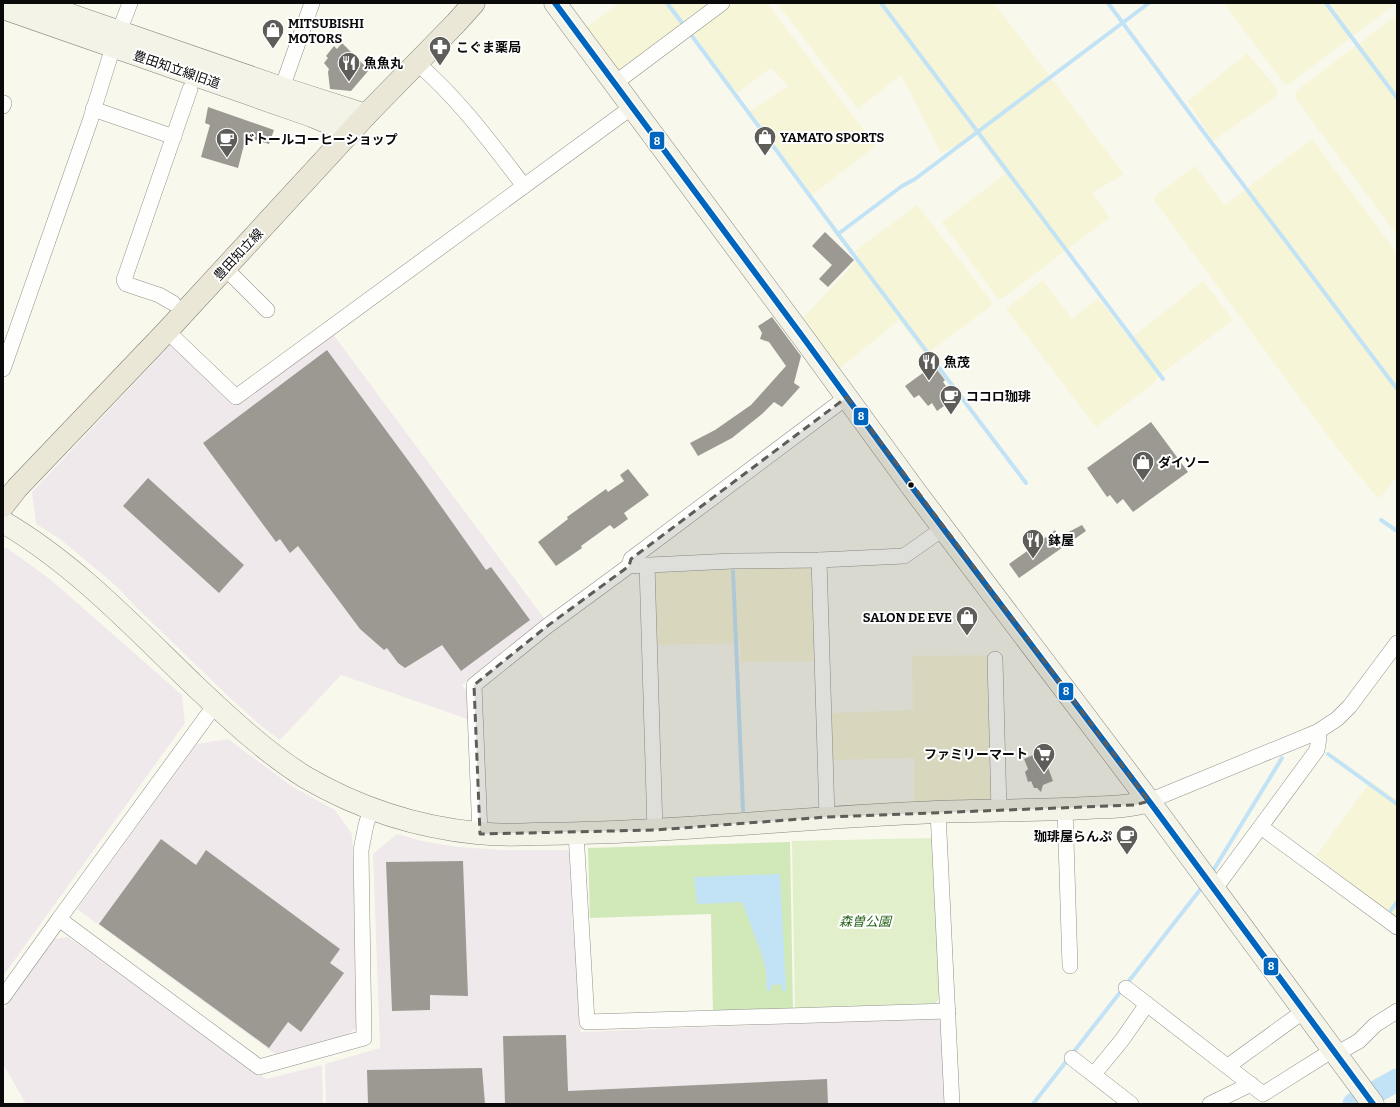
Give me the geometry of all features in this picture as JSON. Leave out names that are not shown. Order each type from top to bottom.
[{"type":"main road","name":"豊田知立線","points":[[3,506],[17,488],[225,268],[454,3]]},
{"type":"main road","name":"豊田知立線","points":[[359,112],[417,64],[474,3]]},
{"type":"main road","name":"豊田知立線","points":[[3,485],[173,303],[344,130]]},
{"type":"street","name":"豊田知立線旧道","points":[[36,3],[116,39],[344,130]]},
{"type":"street","points":[[3,369],[93,110],[116,39],[130,3]]},
{"type":"street","points":[[282,88],[312,3]]},
{"type":"street","points":[[555,3],[1373,1104]]},
{"type":"street","points":[[615,83],[722,3]]},
{"type":"street","name":"豊田知立線旧道","points":[[3,8],[116,39],[359,112]]},
{"type":"street","points":[[417,64],[435,79],[494,147],[524,186]]},
{"type":"street","points":[[173,303],[159,295],[126,284],[124,280],[190,89]]},
{"type":"street","points":[[167,330],[236,397],[632,107]]},
{"type":"street","points":[[93,110],[174,137]]},
{"type":"street","points":[[225,268],[267,310]]},
{"type":"street","points":[[629,566],[631,559],[847,397]]},
{"type":"street","points":[[3,522],[22,533],[61,562],[110,604],[215,705],[254,740],[299,772],[335,793],[371,809],[407,821],[437,828],[480,834],[505,835],[655,830],[715,827],[827,817],[938,812],[1065,809],[1135,805],[1149,801],[1317,732],[1337,719],[1392,661],[1397,643]]},
{"type":"street","points":[[480,834],[474,685],[546,627],[629,566],[733,561],[819,560],[904,556],[944,528]]},
{"type":"street","points":[[819,560],[827,817]]},
{"type":"street","points":[[647,565],[655,830]]},
{"type":"street","points":[[995,659],[999,810]]},
{"type":"street","points":[[3,997],[215,705]]},
{"type":"street","points":[[1214,890],[1317,750],[1319,743],[1317,732]]},
{"type":"street","points":[[59,919],[259,1067],[364,1038],[361,850],[371,809]]},
{"type":"street","points":[[1065,809],[1070,966]]},
{"type":"street","points":[[938,812],[952,1104]]},
{"type":"street","points":[[1261,827],[1397,927]]},
{"type":"street","points":[[576,833],[587,1022],[948,1011]]},
{"type":"street","points":[[1126,988],[1263,1094],[1359,1041],[1375,1025],[1397,1011]]},
{"type":"street","points":[[1094,1074],[1122,1040],[1147,1004]]},
{"type":"street","points":[[1228,1066],[1304,1011]]},
{"type":"street","points":[[1072,1058],[1131,1104]]},
{"type":"street","points":[[1210,1104],[1250,1084]]},
{"type":"highlighted area","points":[[847,397],[1149,801],[1135,805],[827,817],[655,830],[480,834],[474,685],[546,627],[629,566],[631,559]]},
{"type":"shaded area","points":[[619,3],[713,3],[619,73],[586,28]]},
{"type":"shaded area","points":[[732,3],[767,3],[876,146],[812,195],[750,111],[788,86],[771,68],[737,93],[692,33]]},
{"type":"shaded area","points":[[777,3],[994,3],[1124,174],[1092,193],[1110,217],[1003,298],[998,299],[942,222],[1005,174],[977,136],[941,153],[901,75],[858,109]]},
{"type":"shaded area","points":[[1223,3],[1397,3],[1288,85],[1284,83]]},
{"type":"shaded area","points":[[1397,15],[1397,235],[1296,99],[1295,92]]},
{"type":"shaded area","points":[[1247,53],[1278,90],[1277,96],[1213,141],[1188,101]]},
{"type":"shaded area","points":[[1312,139],[1397,253],[1397,476],[1381,497],[1377,497],[1339,451],[1154,200],[1155,196],[1195,166],[1225,205]]},
{"type":"shaded area","points":[[917,205],[992,302],[991,306],[925,355],[899,320],[839,369],[802,319],[859,258],[856,250]]},
{"type":"shaded area","points":[[1043,280],[1072,319],[1098,298],[1130,339],[1203,281],[1233,320],[1161,374],[1154,383],[1096,427],[1006,309]]},
{"type":"shaded area","points":[[330,330],[546,621],[462,685],[470,695],[470,720],[341,675],[280,740],[260,725],[227,695],[115,585],[60,539],[36,524],[32,492],[175,340],[235,400]]},
{"type":"shaded area","points":[[7,548],[51,580],[182,695],[185,723],[3,976],[3,549]]},
{"type":"shaded area","points":[[808,564],[815,571],[819,661],[741,662],[740,643],[656,645],[651,574],[656,567]]},
{"type":"shaded area","points":[[990,655],[994,804],[914,806],[914,758],[831,760],[829,713],[913,710],[912,656]]},
{"type":"shaded area","points":[[228,739],[293,787],[335,810],[352,834],[359,1018],[356,1028],[345,1036],[275,1054],[77,909],[197,744]]},
{"type":"shaded area","points":[[1371,781],[1397,800],[1397,919],[1316,856]]},
{"type":"shaded area","points":[[397,834],[422,841],[458,847],[503,850],[569,850],[573,933],[577,932],[581,1032],[939,1018],[945,1021],[947,1104],[326,1104],[325,1064],[380,1048],[373,854]]},
{"type":"shaded area","points":[[68,937],[266,1079],[322,1065],[323,1104],[26,1104],[3,1064],[3,1011],[53,939]]},
{"type":"green space","name":"森曽公園","points":[[931,838],[934,844],[939,999],[935,1004],[795,1011],[792,841]]},
{"type":"green space","points":[[790,842],[793,1012],[713,1014],[711,914],[590,918],[588,848]]},
{"type":"water","points":[[780,874],[786,991],[782,991],[781,984],[772,985],[771,990],[767,991],[766,971],[761,952],[742,902],[697,904],[694,877]]},
{"type":"building","points":[[342,43],[369,70],[351,91],[330,89],[329,69],[324,63],[328,58],[326,56],[334,46],[337,49]]},
{"type":"building","points":[[208,107],[274,130],[269,144],[246,137],[238,168],[201,157],[210,125],[205,123]]},
{"type":"building","points":[[825,232],[854,260],[828,287],[819,279],[832,265],[812,246]]},
{"type":"building","points":[[772,317],[801,356],[794,383],[800,387],[782,407],[774,402],[762,414],[732,438],[698,456],[690,443],[715,430],[751,405],[786,366],[769,342],[760,339],[762,333],[758,326]]},
{"type":"building","points":[[327,350],[421,478],[486,570],[491,567],[530,620],[461,671],[442,645],[405,668],[398,663],[387,648],[384,650],[360,629],[298,546],[290,553],[280,539],[276,542],[203,443]]},
{"type":"building","points":[[931,367],[933,369],[935,367],[945,380],[943,382],[955,398],[937,411],[932,403],[928,406],[919,395],[914,398],[905,386]]},
{"type":"building","points":[[1151,422],[1188,472],[1133,512],[1123,499],[1117,504],[1110,495],[1107,497],[1087,468]]},
{"type":"building","points":[[628,469],[649,495],[624,513],[628,519],[614,529],[610,525],[581,546],[582,548],[556,566],[538,542],[568,519],[567,517],[606,489],[608,492],[624,481],[620,475]]},
{"type":"building","points":[[148,478],[244,565],[219,593],[123,506]]},
{"type":"building","points":[[1082,525],[1086,531],[1019,578],[1009,564],[1030,549],[1039,551],[1042,540],[1055,530],[1059,537]]},
{"type":"building","points":[[1042,751],[1053,781],[1043,785],[1041,792],[1037,788],[1034,788],[1031,781],[1028,782],[1025,772],[1028,769],[1024,759]]},
{"type":"building","points":[[161,839],[196,865],[206,850],[340,949],[330,963],[344,973],[301,1032],[288,1022],[269,1048],[99,924]]},
{"type":"building","points":[[463,861],[468,996],[430,995],[430,1010],[392,1011],[386,862]]},
{"type":"building","points":[[566,1035],[568,1091],[827,1079],[828,1104],[505,1104],[503,1036]]},
{"type":"building","points":[[482,1068],[485,1104],[368,1104],[367,1070]]},
{"type":"waterway","points":[[667,3],[685,27]]},
{"type":"waterway","points":[[881,3],[1163,379]]},
{"type":"waterway","points":[[1108,3],[1397,389]]},
{"type":"waterway","points":[[689,32],[838,234],[902,186],[915,179],[1149,3]]},
{"type":"waterway","points":[[1326,3],[1397,98]]},
{"type":"waterway","points":[[838,234],[1026,483]]},
{"type":"waterway","points":[[1381,520],[1397,531]]},
{"type":"waterway","points":[[733,571],[743,810]]},
{"type":"waterway","points":[[1328,754],[1397,804]]},
{"type":"waterway","points":[[1211,874],[1282,758]]},
{"type":"waterway","points":[[1033,1104],[1203,886]]},
{"type":"waterway","points":[[1391,910],[1397,902]]},
{"type":"waterway","points":[[1354,1104],[1397,1080]]},
{"type":"transit line","name":"8","points":[[555,3],[915,491],[1149,801],[1373,1104]]},
{"type":"place","name":"MITSUBISHI MOTORS","points":[[273,50]]},
{"type":"place","name":"こぐま薬局","points":[[440,66]]},
{"type":"place","name":"魚魚丸","points":[[349,82]]},
{"type":"place","name":"YAMATO SPORTS","points":[[765,156]]},
{"type":"place","name":"ドトールコーヒーショップ","points":[[227,158]]},
{"type":"place","name":"魚茂","points":[[929,382]]},
{"type":"place","name":"ココロ珈琲","points":[[951,416]]},
{"type":"place","name":"ダイソー","points":[[1143,482]]},
{"type":"place","name":"鉢屋","points":[[1033,560]]},
{"type":"place","name":"SALON DE EVE","points":[[967,636]]},
{"type":"place","name":"ファミリーマート","points":[[1044,774]]},
{"type":"place","name":"珈琲屋らんぷ","points":[[1127,856]]}]
